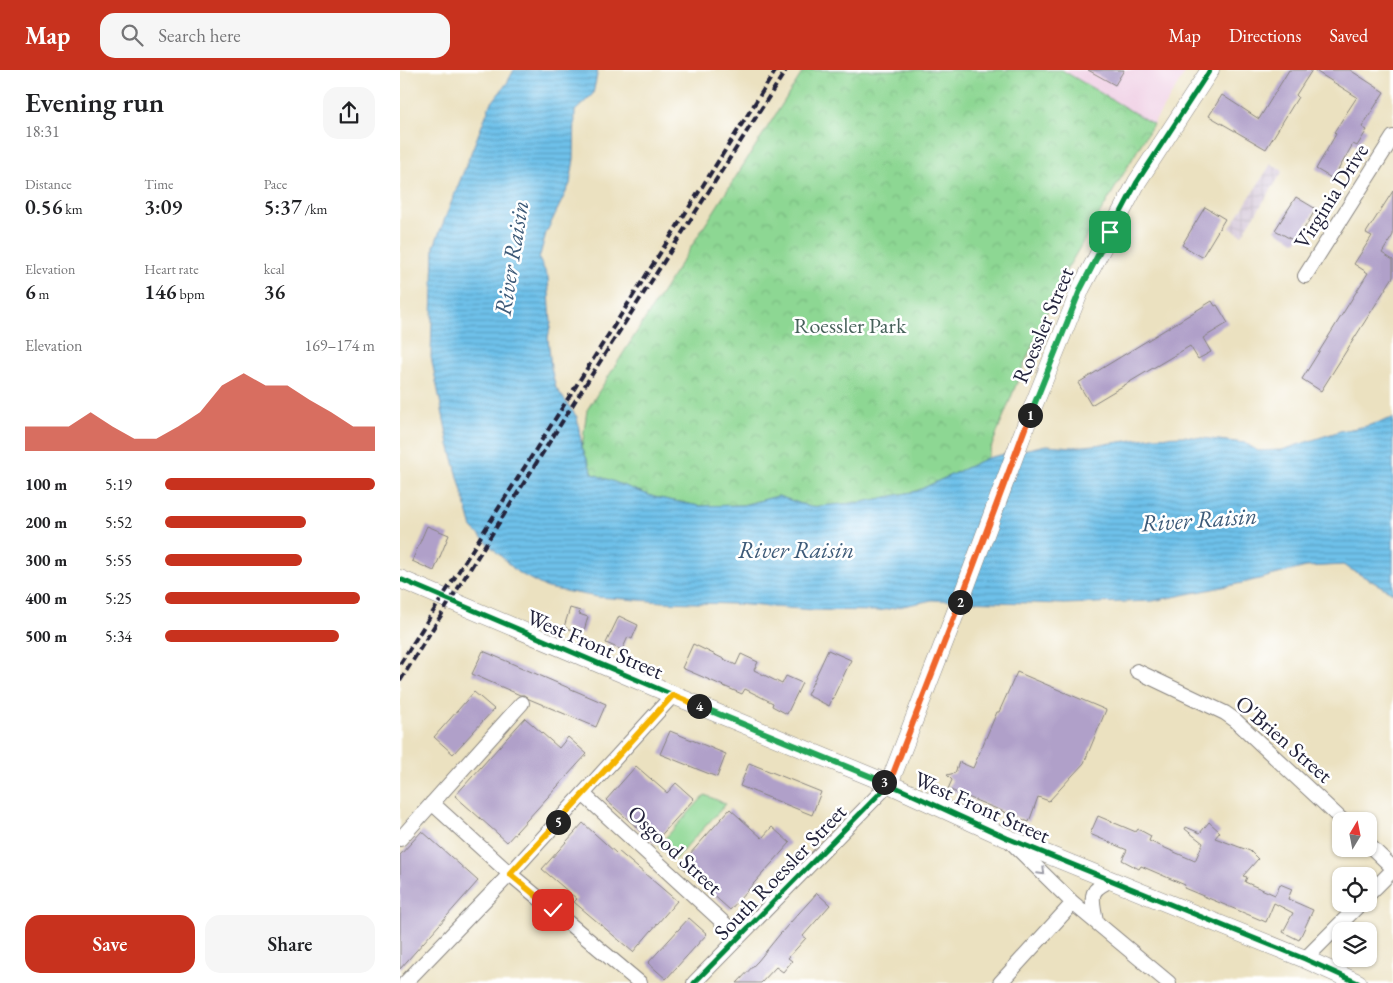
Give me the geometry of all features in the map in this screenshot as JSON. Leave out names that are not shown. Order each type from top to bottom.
[{"type":"street","name":"Roessler Street","points":[[889,784],[1030,414],[1081,288],[1137,182],[1210,70]]},
{"type":"street","name":"Virginia Drive","points":[[1305,276],[1393,137]]},
{"type":"street","name":"West Front Street","points":[[400,579],[889,784],[1007,838],[1305,959],[1358,983]]},
{"type":"street","name":"O'Brien Street","points":[[1137,671],[1225,713],[1235,720],[1334,812]]},
{"type":"street","points":[[405,983],[510,874],[673,695]]},
{"type":"street","points":[[400,839],[522,703]]},
{"type":"street","name":"South Roessler Street","points":[[694,983],[889,784]]},
{"type":"street","name":"Osgood Street","points":[[583,794],[739,937]]},
{"type":"street","points":[[432,804],[510,874],[640,983]]},
{"type":"street","points":[[1007,838],[1073,903],[1169,983]]},
{"type":"street","points":[[1377,886],[1393,869],[1378,854]]},
{"type":"street","points":[[1096,921],[1093,893],[1099,885],[1112,880]]},
{"type":"street","points":[[1000,983],[1073,903]]},
{"type":"street","points":[[1305,959],[1352,912]]},
{"type":"shaded area","points":[[1062,70],[1187,70],[1153,124]]},
{"type":"shaded area","points":[[1271,164],[1283,171],[1242,235],[1230,228]]},
{"type":"green space","name":"Roessler Park","points":[[804,70],[1062,70],[1153,124],[1064,274],[1025,362],[987,458],[917,491],[863,502],[810,507],[778,496],[743,505],[699,506],[654,497],[593,474],[582,447],[587,410]]},
{"type":"green space","points":[[705,795],[726,804],[674,860],[658,846]]},
{"type":"water","name":"River Raisin","points":[[514,70],[598,70],[593,94],[575,111],[574,159],[570,184],[546,233],[539,259],[548,277],[551,323],[548,338],[551,368],[556,388],[577,417],[582,447],[593,474],[654,497],[699,506],[743,505],[778,496],[810,507],[863,502],[917,491],[987,458],[1046,445],[1074,447],[1154,437],[1184,436],[1245,443],[1258,451],[1282,450],[1340,431],[1367,426],[1393,418],[1393,593],[1343,565],[1306,567],[1247,582],[1153,601],[1064,604],[932,600],[879,611],[814,610],[598,597],[547,588],[517,572],[472,528],[449,444],[431,357],[434,246],[490,105],[507,83]]},
{"type":"building","points":[[1088,70],[1124,70],[1115,85]]},
{"type":"building","points":[[1289,70],[1312,70],[1266,149],[1209,116],[1222,95],[1259,119]]},
{"type":"building","points":[[1314,70],[1350,70],[1384,92],[1362,127],[1367,130],[1357,146],[1353,144],[1333,179],[1316,169],[1336,134],[1334,132],[1357,97]]},
{"type":"building","points":[[1393,191],[1393,235],[1382,253],[1393,260],[1393,277],[1321,391],[1302,379],[1368,273],[1354,264],[1372,236],[1366,233]]},
{"type":"building","points":[[1296,197],[1316,209],[1296,242],[1275,230]]},
{"type":"building","points":[[1205,207],[1225,219],[1202,257],[1182,245]]},
{"type":"building","points":[[1212,301],[1215,306],[1217,305],[1228,323],[1203,338],[1211,352],[1198,359],[1190,346],[1091,405],[1078,383]]},
{"type":"building","points":[[427,526],[449,535],[434,571],[412,561]]},
{"type":"building","points":[[570,608],[580,611],[579,614],[588,617],[583,634],[564,627]]},
{"type":"building","points":[[619,616],[638,625],[632,639],[628,637],[622,650],[606,643]]},
{"type":"building","points":[[693,644],[736,665],[741,654],[758,662],[754,670],[782,684],[786,676],[802,683],[787,714],[772,706],[773,703],[745,689],[742,694],[682,668]]},
{"type":"building","points":[[828,650],[851,660],[829,706],[807,695]]},
{"type":"building","points":[[483,651],[606,704],[596,727],[472,674]]},
{"type":"building","points":[[1017,672],[1106,710],[1084,763],[1049,801],[1038,797],[1029,822],[948,789],[952,780],[947,775],[955,773],[959,762],[973,768],[997,712],[999,712]]},
{"type":"building","points":[[474,692],[494,709],[453,754],[434,737]]},
{"type":"building","points":[[525,718],[559,748],[568,737],[587,754],[507,842],[455,796]]},
{"type":"building","points":[[670,731],[726,754],[717,777],[660,754]]},
{"type":"building","points":[[749,763],[821,792],[812,815],[740,786]]},
{"type":"building","points":[[636,766],[667,793],[676,783],[694,799],[654,843],[606,800]]},
{"type":"building","points":[[730,809],[762,838],[772,827],[790,843],[730,910],[680,865]]},
{"type":"building","points":[[1098,816],[1136,832],[1138,829],[1151,836],[1149,841],[1195,861],[1203,843],[1185,829],[1186,827],[1200,833],[1209,822],[1220,832],[1215,838],[1250,851],[1258,859],[1243,876],[1247,877],[1245,882],[1275,895],[1280,884],[1292,889],[1288,899],[1313,910],[1299,940],[1283,932],[1293,913],[1274,903],[1266,922],[1184,888],[1185,885],[1141,866],[1139,869],[1122,860],[1127,850],[1090,834]]},
{"type":"building","points":[[583,823],[616,853],[618,851],[677,901],[633,952],[574,902],[577,899],[542,869]]},
{"type":"building","points":[[422,831],[478,881],[400,969],[400,855]]},
{"type":"building","points":[[817,893],[830,905],[803,936],[806,938],[788,958],[792,961],[783,972],[776,967],[761,983],[737,983],[758,961]]},
{"type":"building","points":[[689,918],[707,934],[666,979],[648,963]]},
{"type":"railway","points":[[400,664],[776,70]]},
{"type":"railway","points":[[400,681],[582,390],[786,70]]},
{"type":"cycle path","points":[[694,983],[889,784],[1030,414],[1081,288],[1137,182],[1210,70]]},
{"type":"cycle path","points":[[400,579],[889,784],[1007,838],[1305,959],[1358,983]]},
{"type":"route","points":[[553,910],[510,874],[673,695],[889,784],[1030,414],[1081,288],[1110,232]]}]
